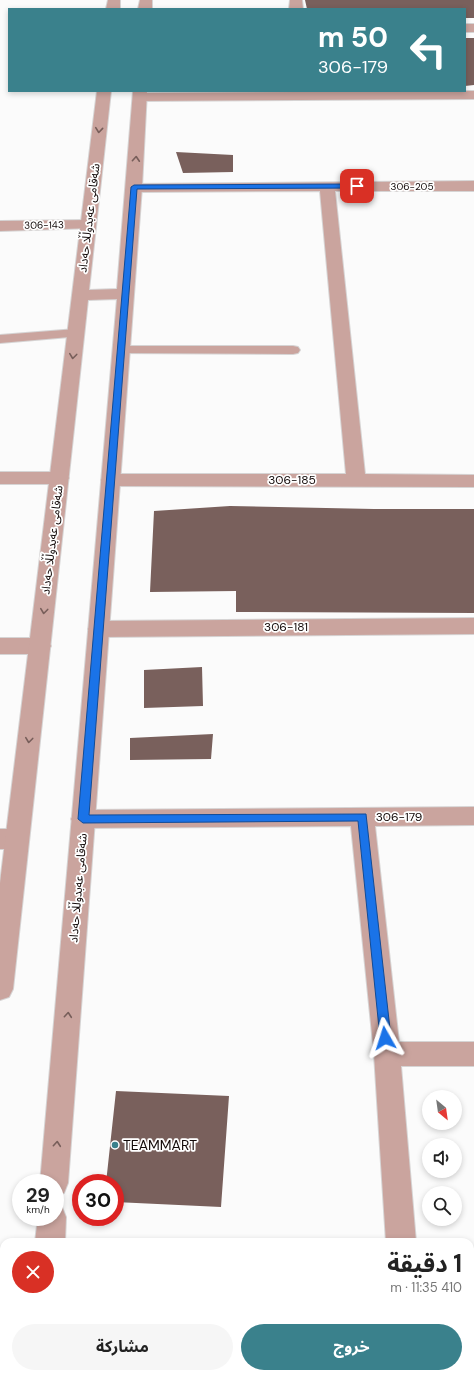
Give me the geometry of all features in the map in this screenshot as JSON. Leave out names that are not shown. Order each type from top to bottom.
[{"type":"street","name":"شەقامی عەبدوڵڵا حەداد","points":[[0,989],[9,839],[40,646],[104,92]]},
{"type":"street","name":"شەقامی عەبدوڵڵا حەداد","points":[[55,1174],[126,294],[140,94]]},
{"type":"street","points":[[140,94],[474,96]]},
{"type":"street","points":[[327,186],[356,480]]},
{"type":"street","name":"306-205","points":[[134,187],[474,186]]},
{"type":"street","name":"306-143","points":[[0,226],[88,225]]},
{"type":"street","points":[[80,295],[126,294]]},
{"type":"street","points":[[0,478],[59,478]]},
{"type":"street","name":"306-185","points":[[111,480],[474,480]]},
{"type":"street","name":"306-181","points":[[99,629],[474,626]]},
{"type":"street","points":[[0,646],[40,646]]},
{"type":"street","name":"306-179","points":[[83,819],[474,816]]},
{"type":"street","points":[[362,817],[387,1054],[401,1238]]},
{"type":"street","points":[[387,1054],[474,1054]]},
{"type":"street","points":[[50,1238],[51,1226]]},
{"type":"lane","points":[[0,339],[76,334]]},
{"type":"lane","points":[[121,350],[293,350]]},
{"type":"building","points":[[305,0],[474,0],[474,18],[466,18],[466,8],[307,8]]},
{"type":"building","points":[[466,38],[474,38],[474,85],[466,86]]},
{"type":"building","points":[[176,152],[233,155],[233,172],[183,173]]},
{"type":"building","points":[[230,506],[374,509],[474,509],[474,613],[236,612],[236,591],[150,592],[154,511]]},
{"type":"building","points":[[202,667],[203,706],[144,708],[144,670]]},
{"type":"building","points":[[213,734],[211,759],[130,760],[130,738]]},
{"type":"building","points":[[116,1091],[229,1096],[221,1207],[124,1202],[124,1174],[107,1174]]},
{"type":"place","name":"TEAMMART","points":[[115,1145]]},
{"type":"route","points":[[357,186],[134,187],[83,819],[362,817],[385,1038]]}]
